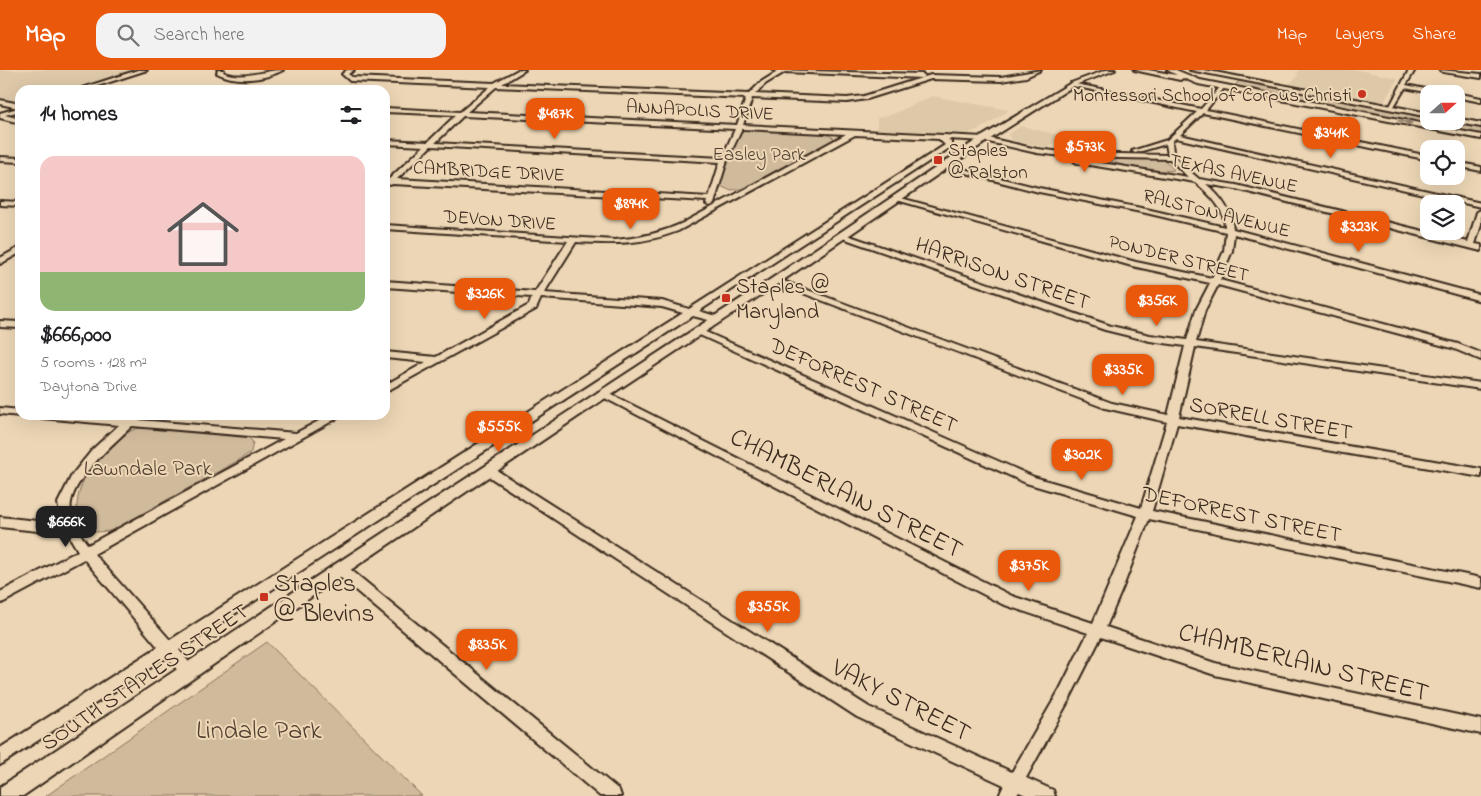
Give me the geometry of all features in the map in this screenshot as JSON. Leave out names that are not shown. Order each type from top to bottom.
[{"type":"main road","name":"SOUTH STAPLES STREET","points":[[5,796],[190,672],[340,568],[489,471],[602,394],[776,282],[984,139],[1073,84],[1112,70]]},
{"type":"main road","points":[[1137,70],[1481,137]]},
{"type":"main road","points":[[1170,70],[1198,82]]},
{"type":"main road","points":[[1193,70],[1420,113]]},
{"type":"main road","points":[[1222,87],[1239,70]]},
{"type":"main road","points":[[1465,122],[1481,125]]},
{"type":"street","points":[[95,85],[144,70]]},
{"type":"street","points":[[221,70],[220,72],[223,74],[238,77],[280,70]]},
{"type":"street","points":[[351,70],[345,74],[350,79],[847,100],[865,98],[932,77]]},
{"type":"street","points":[[390,180],[495,85],[522,70]]},
{"type":"street","points":[[770,70],[1001,79],[1024,76],[1038,70]]},
{"type":"street","points":[[709,212],[711,199],[724,160],[740,126],[749,97],[763,82],[783,70]]},
{"type":"street","points":[[1391,107],[1412,70]]},
{"type":"street","points":[[1443,70],[1481,76]]},
{"type":"street","points":[[1073,84],[1420,156]]},
{"type":"street","points":[[1403,86],[1420,89]]},
{"type":"street","points":[[1007,796],[1098,630],[1145,514],[1174,420],[1198,317],[1227,256],[1231,231],[1230,218],[1223,205],[1211,191],[1177,165],[1171,157],[1168,148],[1173,138],[1204,110],[1222,87]]},
{"type":"street","points":[[1465,97],[1481,100]]},
{"type":"street","points":[[0,102],[15,106]]},
{"type":"street","points":[[0,115],[15,110]]},
{"type":"street","name":"ANNAPOLIS DRIVE","points":[[390,110],[984,139]]},
{"type":"street","points":[[0,115],[15,119]]},
{"type":"street","name":"DEVON DRIVE","points":[[390,227],[573,240],[640,241],[686,227],[709,212],[855,132]]},
{"type":"street","points":[[0,757],[949,146],[948,142],[942,137]]},
{"type":"street","points":[[1173,138],[1481,205]]},
{"type":"street","name":"TEXAS AVENUE","points":[[1099,156],[1137,151],[1173,138]]},
{"type":"street","name":"TEXAS AVENUE","points":[[984,139],[1088,163],[1137,169],[1236,187],[1481,248]]},
{"type":"street","points":[[390,142],[724,160]]},
{"type":"street","name":"TEXAS AVENUE","points":[[1037,151],[1071,155],[1171,157]]},
{"type":"street","points":[[1099,156],[1112,164],[1137,169]]},
{"type":"street","points":[[0,159],[15,160]]},
{"type":"street","name":"RALSTON AVENUE","points":[[943,166],[1039,190],[1146,211],[1231,231],[1481,298]]},
{"type":"street","points":[[1465,166],[1481,169]]},
{"type":"street","name":"CAMBRIDGE DRIVE","points":[[390,183],[711,199]]},
{"type":"street","name":"PONDER STREET","points":[[897,199],[1135,264],[1214,281],[1455,346],[1481,357]]},
{"type":"street","points":[[0,203],[15,204]]},
{"type":"street","points":[[1471,245],[1481,212]]},
{"type":"street","name":"HARRISON STREET","points":[[841,236],[1108,328],[1150,338],[1481,386]]},
{"type":"street","points":[[390,386],[533,307],[538,295],[573,240]]},
{"type":"street","points":[[2,260],[15,253]]},
{"type":"street","points":[[2,260],[15,260]]},
{"type":"street","name":"SORRELL STREET","points":[[776,282],[1109,406],[1174,420],[1481,474]]},
{"type":"street","points":[[390,284],[662,304],[716,320]]},
{"type":"street","points":[[0,324],[15,325]]},
{"type":"street","name":"DEFORREST STREET","points":[[698,332],[1030,480],[1145,514],[1481,583]]},
{"type":"street","points":[[390,355],[438,360]]},
{"type":"street","name":"CHAMBERLAIN STREET","points":[[602,394],[1007,600],[1215,669],[1481,728]]},
{"type":"street","points":[[0,411],[15,412]]},
{"type":"street","points":[[132,420],[97,452],[76,478],[64,503],[68,524],[85,552],[190,672]]},
{"type":"street","points":[[142,420],[298,437]]},
{"type":"street","points":[[0,600],[329,420]]},
{"type":"street","name":"VAKY STREET","points":[[489,471],[863,712],[1048,796]]},
{"type":"street","points":[[0,522],[47,527],[68,524]]},
{"type":"street","points":[[340,568],[613,796]]},
{"type":"shaded area","points":[[0,70],[133,70],[86,85],[15,85],[15,101],[0,98]]},
{"type":"shaded area","name":"Montessori School of Corpus Christi","points":[[1300,70],[1358,70],[1398,78],[1383,103],[1288,85],[1299,75],[1296,74]]},
{"type":"shaded area","points":[[932,96],[1009,110],[985,126],[968,134],[877,130],[877,118],[893,114]]},
{"type":"shaded area","points":[[1021,126],[1063,136],[1048,148],[1011,140],[1012,138],[1007,135]]},
{"type":"green space","points":[[1240,80],[1420,114],[1420,123],[1233,87]]},
{"type":"green space","points":[[1465,123],[1481,126],[1481,135],[1455,130],[1465,130]]},
{"type":"green space","name":"Easley Park","points":[[750,129],[823,132],[834,138],[832,141],[745,188],[726,189],[720,185],[740,133]]},
{"type":"green space","points":[[1135,157],[1163,158],[1174,170],[1141,169],[1121,165],[1109,160]]},
{"type":"green space","name":"Lawndale Park","points":[[144,427],[247,436],[253,442],[251,452],[239,460],[111,531],[87,531],[80,524],[77,517],[77,501],[88,472],[125,435],[133,430]]},
{"type":"green space","name":"Lindale Park","points":[[267,642],[422,796],[46,796]]},
{"type":"place","name":"Montessori School of Corpus Christi","points":[[1362,94]]},
{"type":"place","name":"Staples @ Ralston","points":[[938,160]]},
{"type":"place","name":"Staples @ Maryland","points":[[726,298]]},
{"type":"place","name":"Staples @ Blevins","points":[[264,597]]}]
